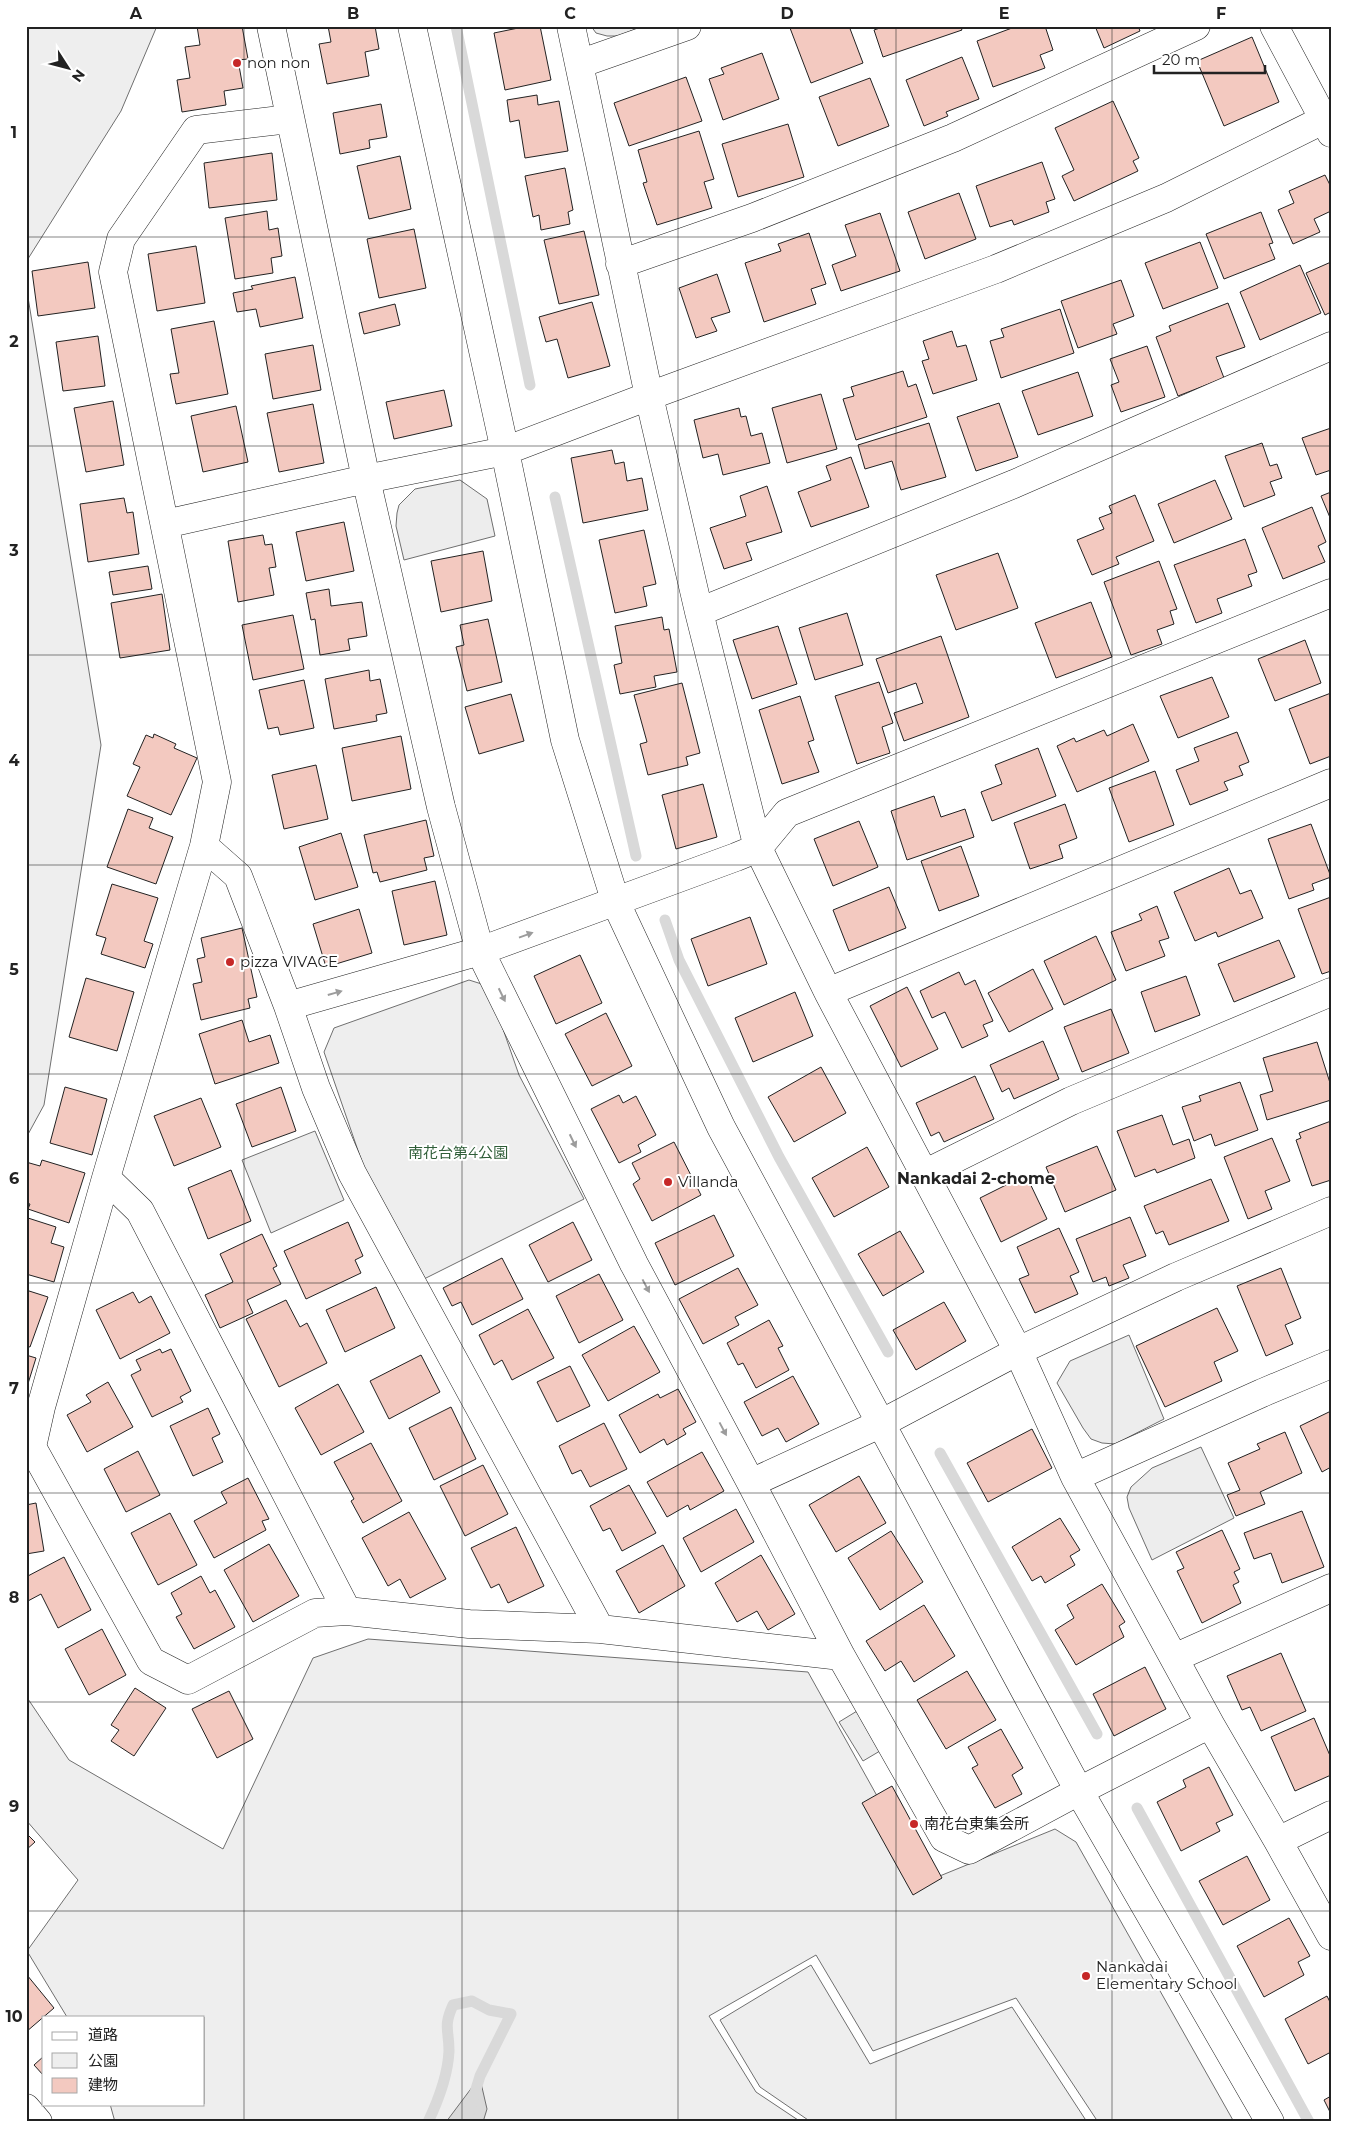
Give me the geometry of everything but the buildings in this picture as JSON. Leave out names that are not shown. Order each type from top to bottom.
[{"type":"street","points":[[271,26],[366,479],[441,807],[480,951],[634,1264],[841,1656],[944,1838],[969,1850],[1210,1724]]},
{"type":"street","points":[[412,26],[505,451],[565,740],[616,903],[720,1127],[1080,1791],[1270,2122]]},
{"type":"street","points":[[571,26],[649,396],[699,612],[758,848],[828,992],[1018,1351],[1075,1477],[1210,1724],[1331,1936]]},
{"type":"street","points":[[579,64],[687,26]]},
{"type":"street","points":[[620,264],[752,218],[953,138],[1196,26]]},
{"type":"street","points":[[165,524],[366,479],[505,451],[649,396],[996,269],[1166,198],[1328,123],[1274,26]]},
{"type":"street","points":[[289,119],[196,130],[121,239],[113,272],[217,782],[204,846],[106,1178],[41,1407],[32,1447],[151,1662],[188,1680],[315,1613],[347,1611],[469,1624],[600,1628],[841,1656]]},
{"type":"street","points":[[699,612],[1014,484],[1331,346]]},
{"type":"street","points":[[288,1006],[480,951],[616,903],[758,848],[788,813],[1331,593]]},
{"type":"street","points":[[828,992],[1331,783]]},
{"type":"street","points":[[204,846],[238,876],[288,1006],[316,1088],[352,1172],[600,1628]]},
{"type":"street","points":[[924,1174],[1071,1101],[1331,992]]},
{"type":"street","points":[[106,1178],[140,1211],[347,1611]]},
{"type":"street","points":[[751,1483],[882,1423],[1018,1351],[1176,1277],[1331,1211]]},
{"type":"street","points":[[1075,1477],[1331,1364]]},
{"type":"street","points":[[1174,1658],[1331,1588]]},
{"type":"street","points":[[1278,1841],[1331,1815]]},
{"type":"street","points":[[26,2108],[38,2122]]},
{"type":"green space","points":[[26,26],[157,26],[121,111],[26,262]]},
{"type":"green space","points":[[26,285],[101,745],[44,1105],[26,1138]]},
{"type":"green space","name":"南花台第4公園","points":[[469,980],[488,986],[519,1075],[584,1199],[422,1280],[363,1165],[324,1052],[334,1028]]},
{"type":"green space","points":[[368,1639],[808,1672],[925,1882],[1055,1829],[1076,1842],[1234,2122],[1098,2122],[1016,1998],[873,2051],[816,1955],[709,2016],[756,2092],[801,2122],[115,2122],[111,2106],[205,2106],[205,2016],[66,2016],[27,1951],[78,1880],[26,1820],[26,1696],[69,1760],[223,1849],[313,1658]]},
{"type":"green space","points":[[811,1965],[870,2064],[1012,2007],[1087,2122],[811,2122],[760,2087],[720,2020]]},
{"type":"shaded area","points":[[591,26],[644,26],[618,36],[607,36],[596,33]]},
{"type":"shaded area","points":[[460,480],[487,499],[495,536],[404,560],[396,526],[399,505],[415,489]]},
{"type":"shaded area","points":[[315,1131],[344,1200],[271,1233],[242,1160]]},
{"type":"shaded area","points":[[1129,1335],[1164,1419],[1115,1444],[1102,1443],[1091,1439],[1057,1383],[1070,1361]]},
{"type":"shaded area","points":[[1201,1447],[1234,1518],[1152,1560],[1129,1508],[1127,1497],[1131,1487],[1152,1468]]},
{"type":"shaded area","points":[[862,1708],[885,1748],[863,1761],[839,1722]]},
{"type":"shaded area","points":[[476,2082],[481,2083],[487,2109],[483,2122],[446,2122]]},
{"type":"waterway","points":[[456,26],[530,385]]},
{"type":"waterway","points":[[555,497],[636,856]]},
{"type":"waterway","points":[[665,920],[679,960],[779,1157],[888,1352]]},
{"type":"waterway","points":[[940,1453],[1097,1734]]},
{"type":"waterway","points":[[1137,1808],[1309,2122]]},
{"type":"waterway","points":[[428,2122],[439,2096],[447,2069],[449,2051],[447,2023],[450,2012],[453,2005],[472,2001],[489,2010],[511,2014],[480,2076],[466,2122]]},
{"type":"place","name":"non non","points":[[237,63]]},
{"type":"place","name":"pizza VIVACE","points":[[230,962]]},
{"type":"place","name":"Villanda","points":[[668,1182]]},
{"type":"place","name":"南花台東集会所","points":[[914,1824]]},
{"type":"place","name":"Nankadai Elementary School","points":[[1086,1976]]},
{"type":"district","name":"Nankadai 2-chome","points":[[976,1178]]}]
